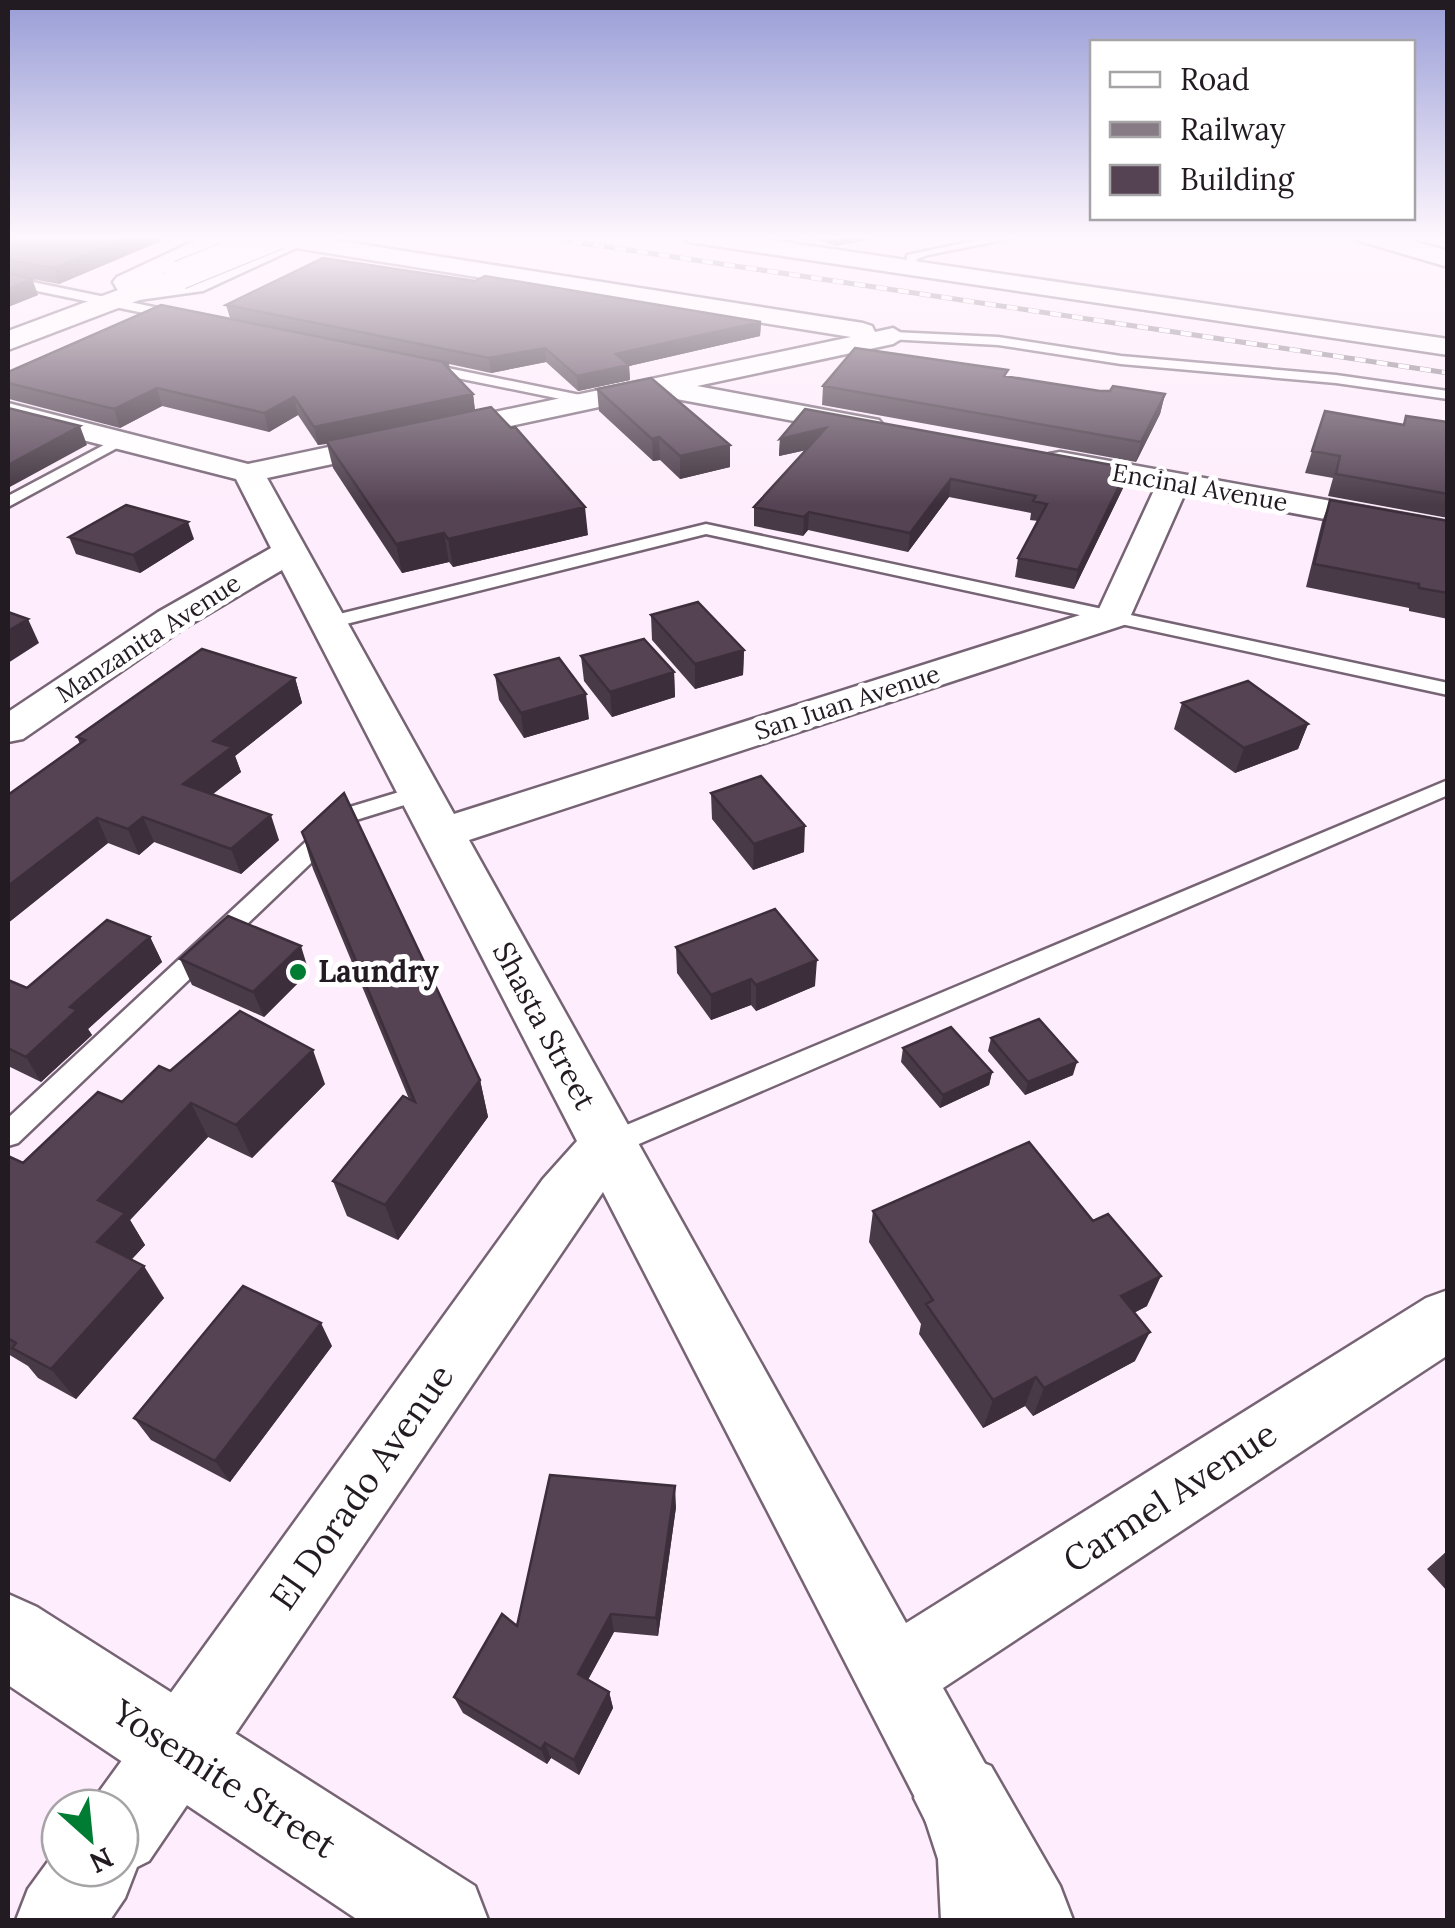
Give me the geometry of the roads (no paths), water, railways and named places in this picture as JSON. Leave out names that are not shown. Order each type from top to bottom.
[{"type":"street","points":[[8,341],[50,325]]},
{"type":"street","points":[[824,325],[892,336]]},
{"type":"street","points":[[1299,325],[1448,347]]},
{"type":"street","points":[[8,412],[248,473],[892,336]]},
{"type":"street","points":[[657,387],[906,432]]},
{"type":"street","name":"Encinal Avenue","points":[[1021,454],[1448,532]]},
{"type":"street","name":"Shasta Street","points":[[248,473],[1026,1920]]},
{"type":"street","points":[[1114,616],[1174,482]]},
{"type":"street","name":"Manzanita Avenue","points":[[8,730],[172,620],[292,550]]},
{"type":"street","name":"San Juan Avenue","points":[[430,813],[1114,616]]},
{"type":"street","name":"El Dorado Avenue","points":[[140,1803],[564,1197],[608,1145]]},
{"type":"street","name":"Carmel Avenue","points":[[893,1676],[1448,1318]]},
{"type":"street","name":"Yosemite Street","points":[[8,1636],[441,1920]]},
{"type":"street","name":"Shasta Street","points":[[959,1798],[980,1860],[984,1920]]},
{"type":"street","points":[[59,1920],[81,1888]]},
{"type":"lane","points":[[892,336],[998,340],[1121,360],[1336,379],[1448,395]]},
{"type":"lane","points":[[398,361],[590,401]]},
{"type":"lane","points":[[8,502],[122,441]]},
{"type":"lane","points":[[330,622],[706,529],[1448,689]]},
{"type":"lane","points":[[608,1145],[1448,787]]},
{"type":"lane","points":[[8,1135],[348,815],[430,813]]},
{"type":"railway","points":[[1128,325],[1448,373]]},
{"type":"place","name":"Laundry","points":[[298,972]]}]
